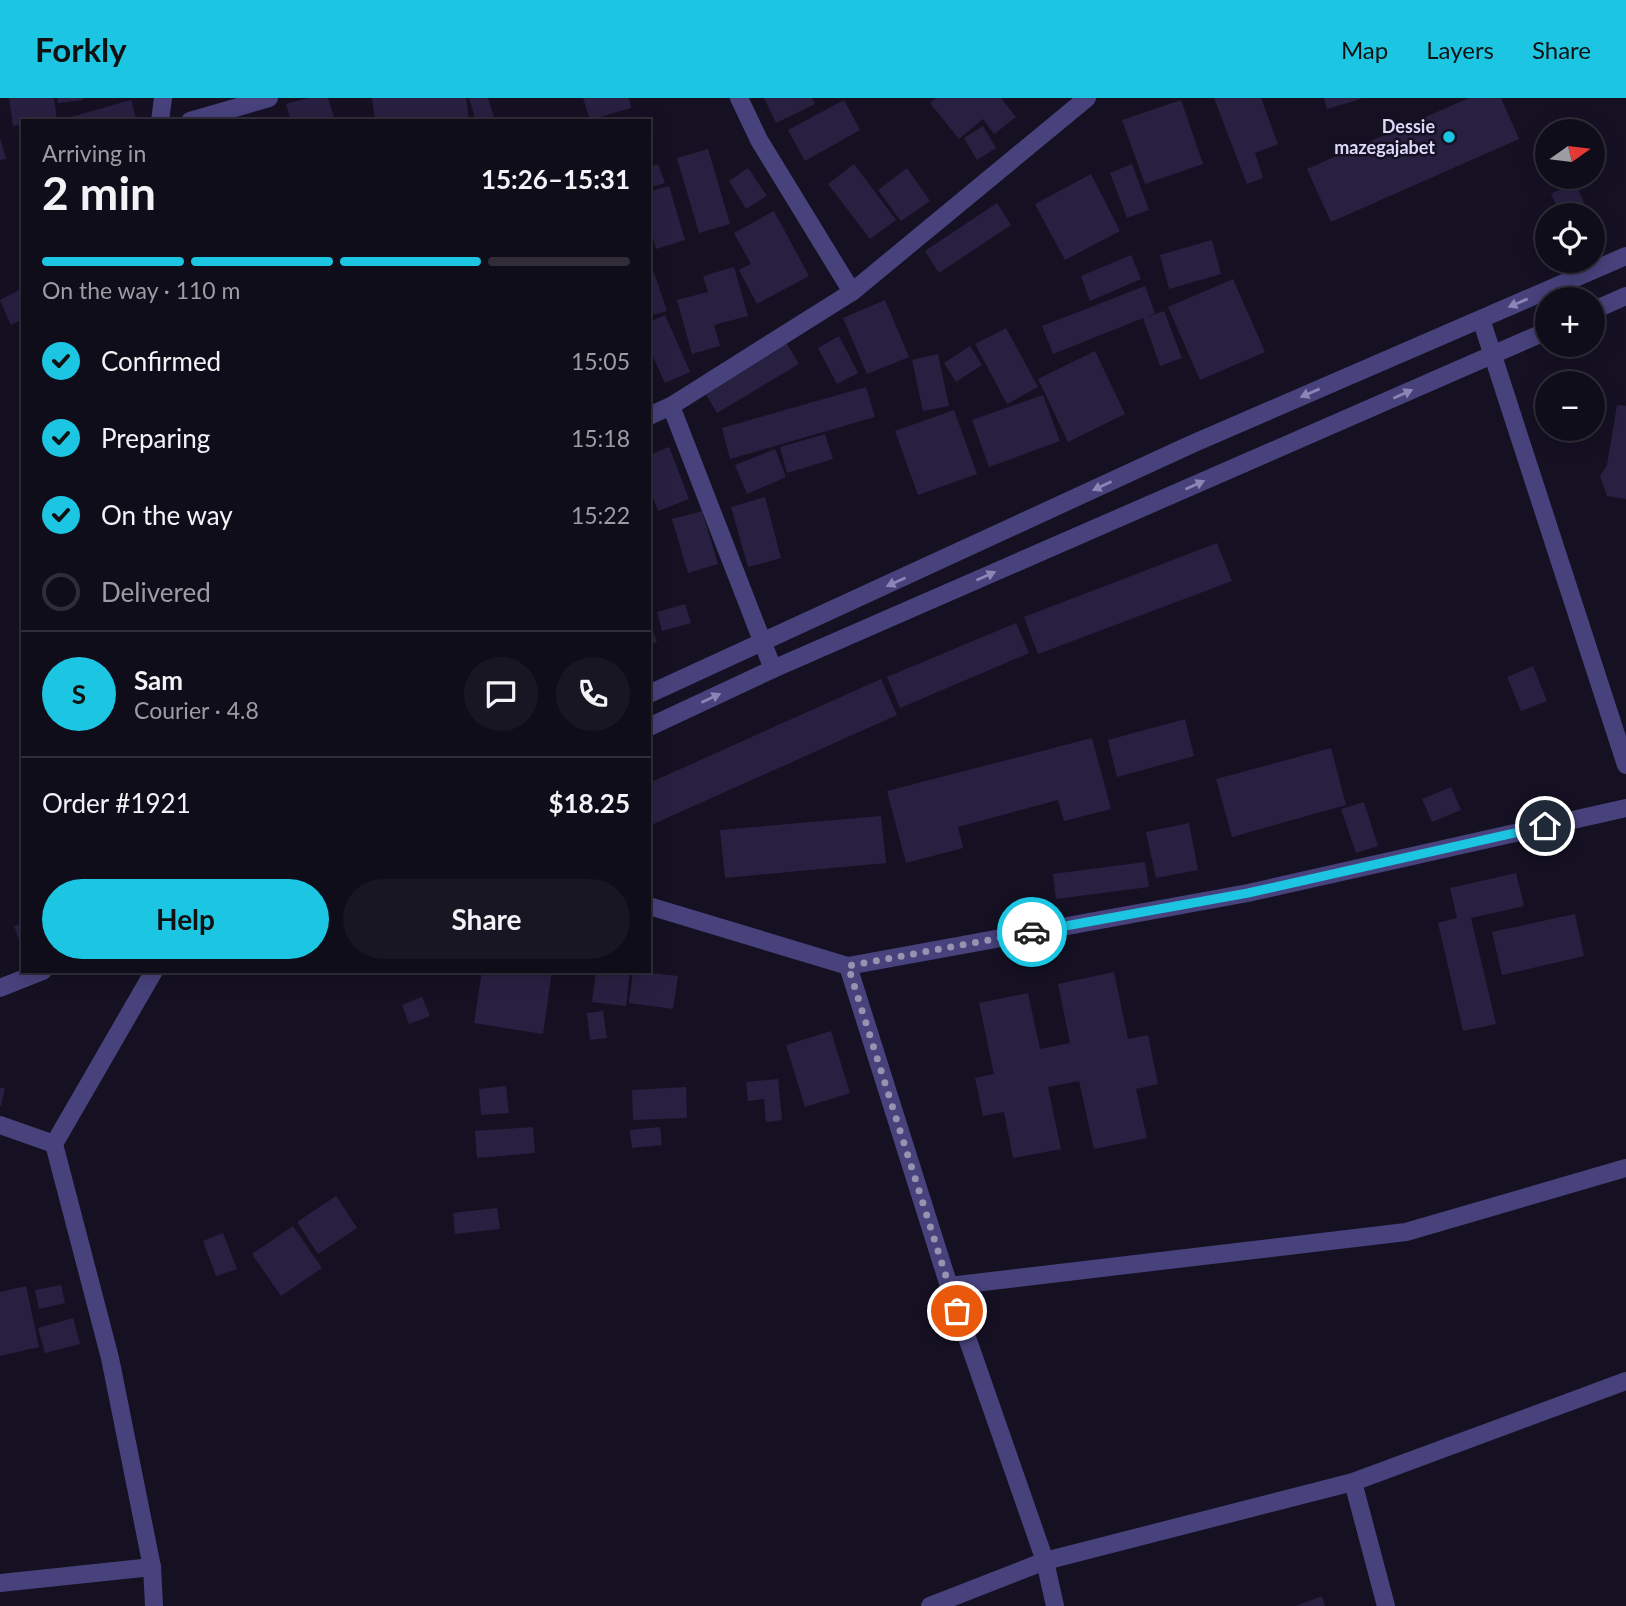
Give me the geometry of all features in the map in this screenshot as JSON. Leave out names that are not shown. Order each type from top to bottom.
[{"type":"street","points":[[160,119],[163,98]]},
{"type":"street","points":[[197,119],[269,98]]},
{"type":"street","points":[[739,98],[759,140],[852,292]]},
{"type":"street","points":[[651,415],[671,406],[852,292],[1087,98]]},
{"type":"street","points":[[651,693],[1192,444],[1626,256]]},
{"type":"street","points":[[1605,305],[1626,296]]},
{"type":"street","points":[[1481,319],[1626,765]]},
{"type":"street","points":[[651,726],[773,669],[1535,336]]},
{"type":"street","points":[[671,406],[773,669]]},
{"type":"street","points":[[651,907],[848,966],[1248,893],[1626,808]]},
{"type":"street","points":[[848,966],[948,1286],[1045,1561],[1055,1606]]},
{"type":"street","points":[[0,988],[38,973]]},
{"type":"street","points":[[153,973],[54,1144],[110,1358],[152,1567],[154,1606]]},
{"type":"street","points":[[0,1125],[54,1144]]},
{"type":"street","points":[[948,1286],[1406,1232],[1626,1168]]},
{"type":"street","points":[[930,1606],[1045,1561],[1353,1482],[1626,1381]]},
{"type":"street","points":[[1353,1482],[1386,1606]]},
{"type":"street","points":[[0,1583],[152,1567]]},
{"type":"building","points":[[9,98],[54,98],[57,119],[21,119],[21,124],[13,126]]},
{"type":"building","points":[[57,98],[83,98],[83,100],[58,103]]},
{"type":"building","points":[[308,98],[328,98],[334,119],[290,119],[286,104]]},
{"type":"building","points":[[372,98],[466,98],[469,119],[375,119]]},
{"type":"building","points":[[469,98],[488,98],[494,119],[475,119]]},
{"type":"building","points":[[583,98],[629,98],[631,108],[590,119]]},
{"type":"building","points":[[764,98],[812,98],[815,104],[776,123]]},
{"type":"building","points":[[936,98],[1001,98],[1016,117],[994,134],[983,119],[959,139],[930,103]]},
{"type":"building","points":[[1214,98],[1261,98],[1278,144],[1255,153],[1263,178],[1247,184]]},
{"type":"building","points":[[1324,98],[1361,98],[1361,99],[1327,109]]},
{"type":"building","points":[[1469,98],[1501,98],[1519,139],[1331,222],[1307,169]]},
{"type":"building","points":[[131,100],[136,119],[64,119]]},
{"type":"building","points":[[844,100],[860,130],[805,161],[788,130]]},
{"type":"building","points":[[1181,100],[1203,164],[1145,184],[1122,120]]},
{"type":"building","points":[[983,126],[996,148],[977,160],[964,138]]},
{"type":"building","points":[[0,138],[6,159],[0,160]]},
{"type":"building","points":[[708,149],[730,224],[699,233],[677,158]]},
{"type":"building","points":[[658,164],[665,183],[651,187],[651,166]]},
{"type":"building","points":[[854,164],[896,220],[870,239],[828,184]]},
{"type":"building","points":[[1132,164],[1149,210],[1127,218],[1110,173]]},
{"type":"building","points":[[748,168],[767,196],[746,209],[729,181]]},
{"type":"building","points":[[907,168],[930,201],[901,221],[878,190]]},
{"type":"building","points":[[1091,174],[1120,231],[1065,260],[1035,204]]},
{"type":"building","points":[[669,186],[685,240],[656,249],[651,231],[651,190]]},
{"type":"building","points":[[1561,189],[1578,189],[1584,203],[1555,203],[1551,194]]},
{"type":"building","points":[[997,203],[1011,225],[939,273],[925,251]]},
{"type":"building","points":[[774,211],[809,276],[757,304],[739,270],[751,264],[734,233]]},
{"type":"building","points":[[1212,240],[1221,274],[1169,289],[1160,255]]},
{"type":"building","points":[[1131,255],[1141,279],[1090,301],[1081,276]]},
{"type":"building","points":[[651,264],[667,311],[651,315]]},
{"type":"building","points":[[734,267],[748,316],[714,325],[720,346],[692,354],[677,300],[708,292],[703,276]]},
{"type":"building","points":[[1233,279],[1265,352],[1200,380],[1168,307]]},
{"type":"building","points":[[1145,286],[1155,313],[1147,317],[1164,311],[1182,358],[1160,366],[1143,318],[1053,354],[1042,326]]},
{"type":"building","points":[[21,289],[21,320],[11,325],[0,300]]},
{"type":"building","points":[[885,300],[909,357],[867,374],[843,318]]},
{"type":"building","points":[[665,315],[690,372],[665,383],[651,352],[651,321]]},
{"type":"building","points":[[1006,328],[1038,387],[1007,404],[975,344]]},
{"type":"building","points":[[839,336],[858,373],[837,384],[818,348]]},
{"type":"building","points":[[786,342],[799,364],[717,413],[704,391]]},
{"type":"building","points":[[970,346],[982,365],[956,382],[944,363]]},
{"type":"building","points":[[1095,351],[1125,414],[1068,442],[1038,379]]},
{"type":"building","points":[[938,354],[949,406],[923,411],[912,360]]},
{"type":"building","points":[[866,387],[875,417],[730,459],[722,428]]},
{"type":"building","points":[[1043,395],[1060,441],[989,467],[972,420]]},
{"type":"building","points":[[1617,405],[1626,406],[1626,499],[1607,496],[1600,476],[1607,465]]},
{"type":"building","points":[[954,410],[977,474],[918,495],[895,431]]},
{"type":"building","points":[[825,434],[833,459],[787,473],[780,447]]},
{"type":"building","points":[[669,447],[689,499],[658,511],[651,492],[651,454]]},
{"type":"building","points":[[775,449],[786,477],[747,494],[735,465]]},
{"type":"building","points":[[765,497],[781,558],[748,567],[731,507]]},
{"type":"building","points":[[702,511],[718,564],[688,573],[672,519]]},
{"type":"building","points":[[1217,543],[1232,581],[1038,654],[1024,617]]},
{"type":"building","points":[[685,604],[691,623],[662,631],[657,612]]},
{"type":"building","points":[[1016,623],[1029,653],[900,708],[887,677]]},
{"type":"building","points":[[651,626],[657,642],[651,644]]},
{"type":"building","points":[[1533,666],[1547,701],[1521,711],[1507,677]]},
{"type":"building","points":[[881,679],[897,715],[651,825],[651,782]]},
{"type":"building","points":[[1185,719],[1194,756],[1117,777],[1108,740]]},
{"type":"building","points":[[1092,738],[1111,809],[1064,821],[1058,800],[958,827],[963,848],[906,863],[887,791]]},
{"type":"building","points":[[1331,748],[1346,805],[1232,837],[1216,779]]},
{"type":"building","points":[[1451,787],[1461,810],[1432,822],[1422,799]]},
{"type":"building","points":[[1364,802],[1378,846],[1356,853],[1341,809]]},
{"type":"building","points":[[881,816],[886,863],[725,878],[720,830]]},
{"type":"building","points":[[1189,823],[1198,870],[1156,878],[1146,832]]},
{"type":"building","points":[[1145,862],[1149,887],[1056,899],[1053,874]]},
{"type":"building","points":[[1516,873],[1524,906],[1471,918],[1496,1024],[1463,1031],[1438,923],[1457,918],[1450,888]]},
{"type":"building","points":[[1575,914],[1584,956],[1502,975],[1492,932]]},
{"type":"building","points":[[21,924],[21,946],[14,926]]},
{"type":"building","points":[[1114,972],[1128,1039],[1148,1035],[1158,1084],[1136,1089],[1147,1138],[1094,1149],[1079,1081],[1048,1087],[1061,1149],[1013,1158],[1004,1112],[983,1116],[975,1078],[994,1074],[979,1003],[1028,993],[1040,1049],[1070,1043],[1058,984]]},
{"type":"building","points":[[482,973],[552,973],[543,1034],[474,1023]]},
{"type":"building","points":[[596,973],[630,973],[626,1006],[592,1002]]},
{"type":"building","points":[[633,973],[678,976],[673,1009],[629,1003]]},
{"type":"building","points":[[422,997],[430,1016],[409,1024],[402,1005]]},
{"type":"building","points":[[603,1011],[607,1038],[590,1040],[587,1013]]},
{"type":"building","points":[[831,1031],[850,1093],[805,1107],[786,1045]]},
{"type":"building","points":[[778,1079],[782,1120],[766,1122],[764,1099],[748,1101],[746,1082]]},
{"type":"building","points":[[506,1086],[509,1113],[481,1115],[479,1089]]},
{"type":"building","points":[[686,1087],[687,1118],[633,1120],[632,1090]]},
{"type":"building","points":[[0,1088],[5,1088],[1,1106],[0,1106]]},
{"type":"building","points":[[533,1127],[535,1153],[477,1158],[475,1131]]},
{"type":"building","points":[[660,1127],[662,1145],[632,1148],[630,1130]]},
{"type":"building","points":[[336,1196],[357,1228],[318,1254],[297,1222]]},
{"type":"building","points":[[497,1208],[500,1229],[455,1234],[453,1213]]},
{"type":"building","points":[[293,1226],[322,1268],[281,1296],[252,1254]]},
{"type":"building","points":[[223,1233],[237,1269],[216,1276],[203,1241]]},
{"type":"building","points":[[61,1285],[65,1303],[39,1309],[35,1290]]},
{"type":"building","points":[[26,1286],[39,1347],[0,1356],[0,1292]]},
{"type":"building","points":[[73,1318],[80,1344],[45,1353],[38,1328]]},
{"type":"building","points":[[1322,1596],[1325,1606],[1296,1606]]},
{"type":"way so far","points":[[957,1311],[848,966],[1032,932]]},
{"type":"place","name":"Dessie mazegajabet","points":[[1449,137]]},
{"type":"route","points":[[1032,932],[1248,893],[1545,826]]}]
